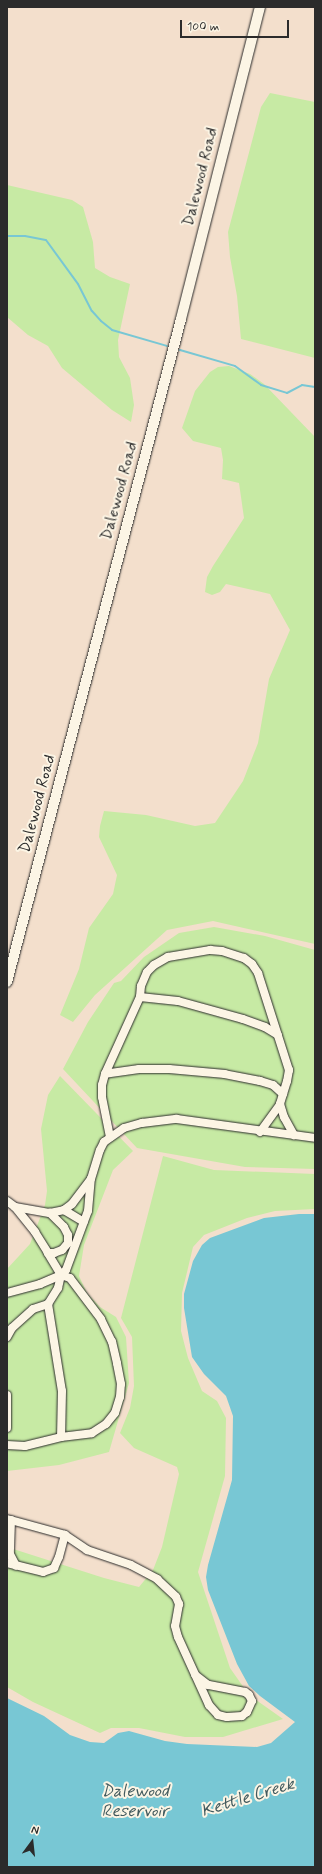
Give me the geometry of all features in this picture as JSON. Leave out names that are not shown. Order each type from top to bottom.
[{"type":"main road","name":"Dalewood Road","points":[[7,982],[181,319],[260,7]]},
{"type":"street","points":[[110,1136],[102,1097],[102,1085],[105,1074],[140,997],[141,986],[147,972],[154,965],[168,957],[210,950],[222,951],[244,958],[252,964],[258,973],[289,1070],[280,1104],[260,1132]]},
{"type":"street","points":[[140,997],[178,1001],[243,1019],[265,1027],[278,1035]]},
{"type":"street","points":[[105,1074],[139,1069],[169,1069],[225,1074],[273,1085],[283,1094]]},
{"type":"street","points":[[280,1104],[284,1117],[294,1135]]},
{"type":"street","points":[[7,1292],[61,1275],[66,1270],[84,1222],[90,1195],[91,1179],[104,1142],[110,1136],[124,1128],[142,1123],[177,1119],[260,1132],[315,1138]]},
{"type":"street","points":[[15,1207],[50,1213],[64,1210],[72,1204],[91,1179]]},
{"type":"street","points":[[7,1201],[15,1207],[35,1232],[61,1275],[70,1278],[101,1319],[112,1342],[121,1384],[120,1397],[115,1414],[106,1424],[92,1433],[61,1437],[25,1446],[7,1445]]},
{"type":"street","points":[[64,1210],[84,1222]]},
{"type":"street","points":[[48,1253],[62,1250],[68,1243],[68,1235],[64,1227],[50,1213]]},
{"type":"street","points":[[7,1337],[12,1328],[33,1309],[48,1304],[58,1288],[61,1275]]},
{"type":"street","points":[[48,1304],[62,1391],[61,1437]]},
{"type":"street","points":[[7,1395],[7,1428]]},
{"type":"street","points":[[16,1566],[10,1554],[9,1519],[65,1535],[87,1550],[100,1556],[119,1560],[147,1572],[164,1584],[176,1597],[178,1604],[175,1626],[178,1637],[213,1711],[218,1715],[234,1718],[242,1716],[247,1712],[252,1701],[249,1695],[245,1692],[208,1686],[196,1675]]},
{"type":"street","points":[[7,1563],[43,1572],[54,1568],[60,1557],[65,1535]]},
{"type":"green space","points":[[270,93],[315,102],[315,358],[241,339],[237,296],[230,257],[228,232],[261,107]]},
{"type":"green space","points":[[7,185],[72,200],[83,207],[93,242],[95,268],[110,277],[130,284],[118,340],[119,357],[130,378],[134,405],[131,422],[112,410],[62,368],[48,346],[28,335],[7,317]]},
{"type":"green space","points":[[229,366],[250,374],[264,384],[315,437],[315,944],[213,921],[167,930],[95,995],[73,1022],[60,1015],[79,969],[89,928],[113,894],[117,875],[99,837],[104,811],[146,815],[195,826],[215,823],[243,781],[258,743],[269,679],[290,630],[270,594],[226,584],[220,592],[212,595],[205,592],[207,577],[244,518],[239,483],[222,479],[223,460],[221,448],[193,441],[182,428],[195,391],[210,372],[218,367]]},
{"type":"green space","points":[[214,927],[265,936],[315,950],[315,1169],[245,1167],[137,1148],[63,1069],[88,1022],[114,983],[121,981],[144,957],[179,933]]},
{"type":"green space","points":[[60,1076],[133,1151],[113,1170],[84,1245],[79,1276],[87,1293],[100,1307],[116,1317],[126,1337],[129,1383],[109,1452],[59,1465],[7,1471],[7,1269],[30,1244],[45,1205],[47,1191],[41,1129],[48,1095]]},
{"type":"green space","points":[[163,1156],[214,1170],[315,1174],[315,1209],[275,1211],[247,1218],[204,1235],[193,1247],[182,1293],[181,1331],[188,1358],[202,1391],[217,1401],[226,1418],[225,1476],[198,1572],[230,1668],[249,1695],[283,1719],[223,1737],[185,1737],[139,1728],[111,1728],[100,1733],[33,1702],[7,1687],[7,1547],[104,1578],[139,1587],[153,1570],[162,1547],[179,1474],[177,1467],[134,1448],[120,1433],[130,1408],[134,1386],[132,1337],[121,1318]]},
{"type":"water","name":"Dalewood Reservoir","points":[[299,1214],[315,1214],[315,1867],[7,1867],[7,1698],[44,1716],[70,1735],[90,1742],[104,1743],[118,1733],[129,1731],[165,1741],[187,1744],[257,1747],[271,1743],[295,1722],[249,1686],[237,1664],[208,1590],[206,1577],[208,1565],[232,1480],[233,1416],[226,1396],[204,1374],[192,1357],[184,1308],[184,1294],[193,1261],[202,1245],[210,1238],[264,1218]]},
{"type":"waterway","points":[[7,236],[25,236],[46,240],[78,284],[92,311],[101,321],[112,330],[167,346]]},
{"type":"waterway","points":[[180,350],[235,366],[261,385],[287,393],[302,385],[315,387]]},
{"type":"water label","name":"Kettle Creek","points":[[248,1798]]}]
